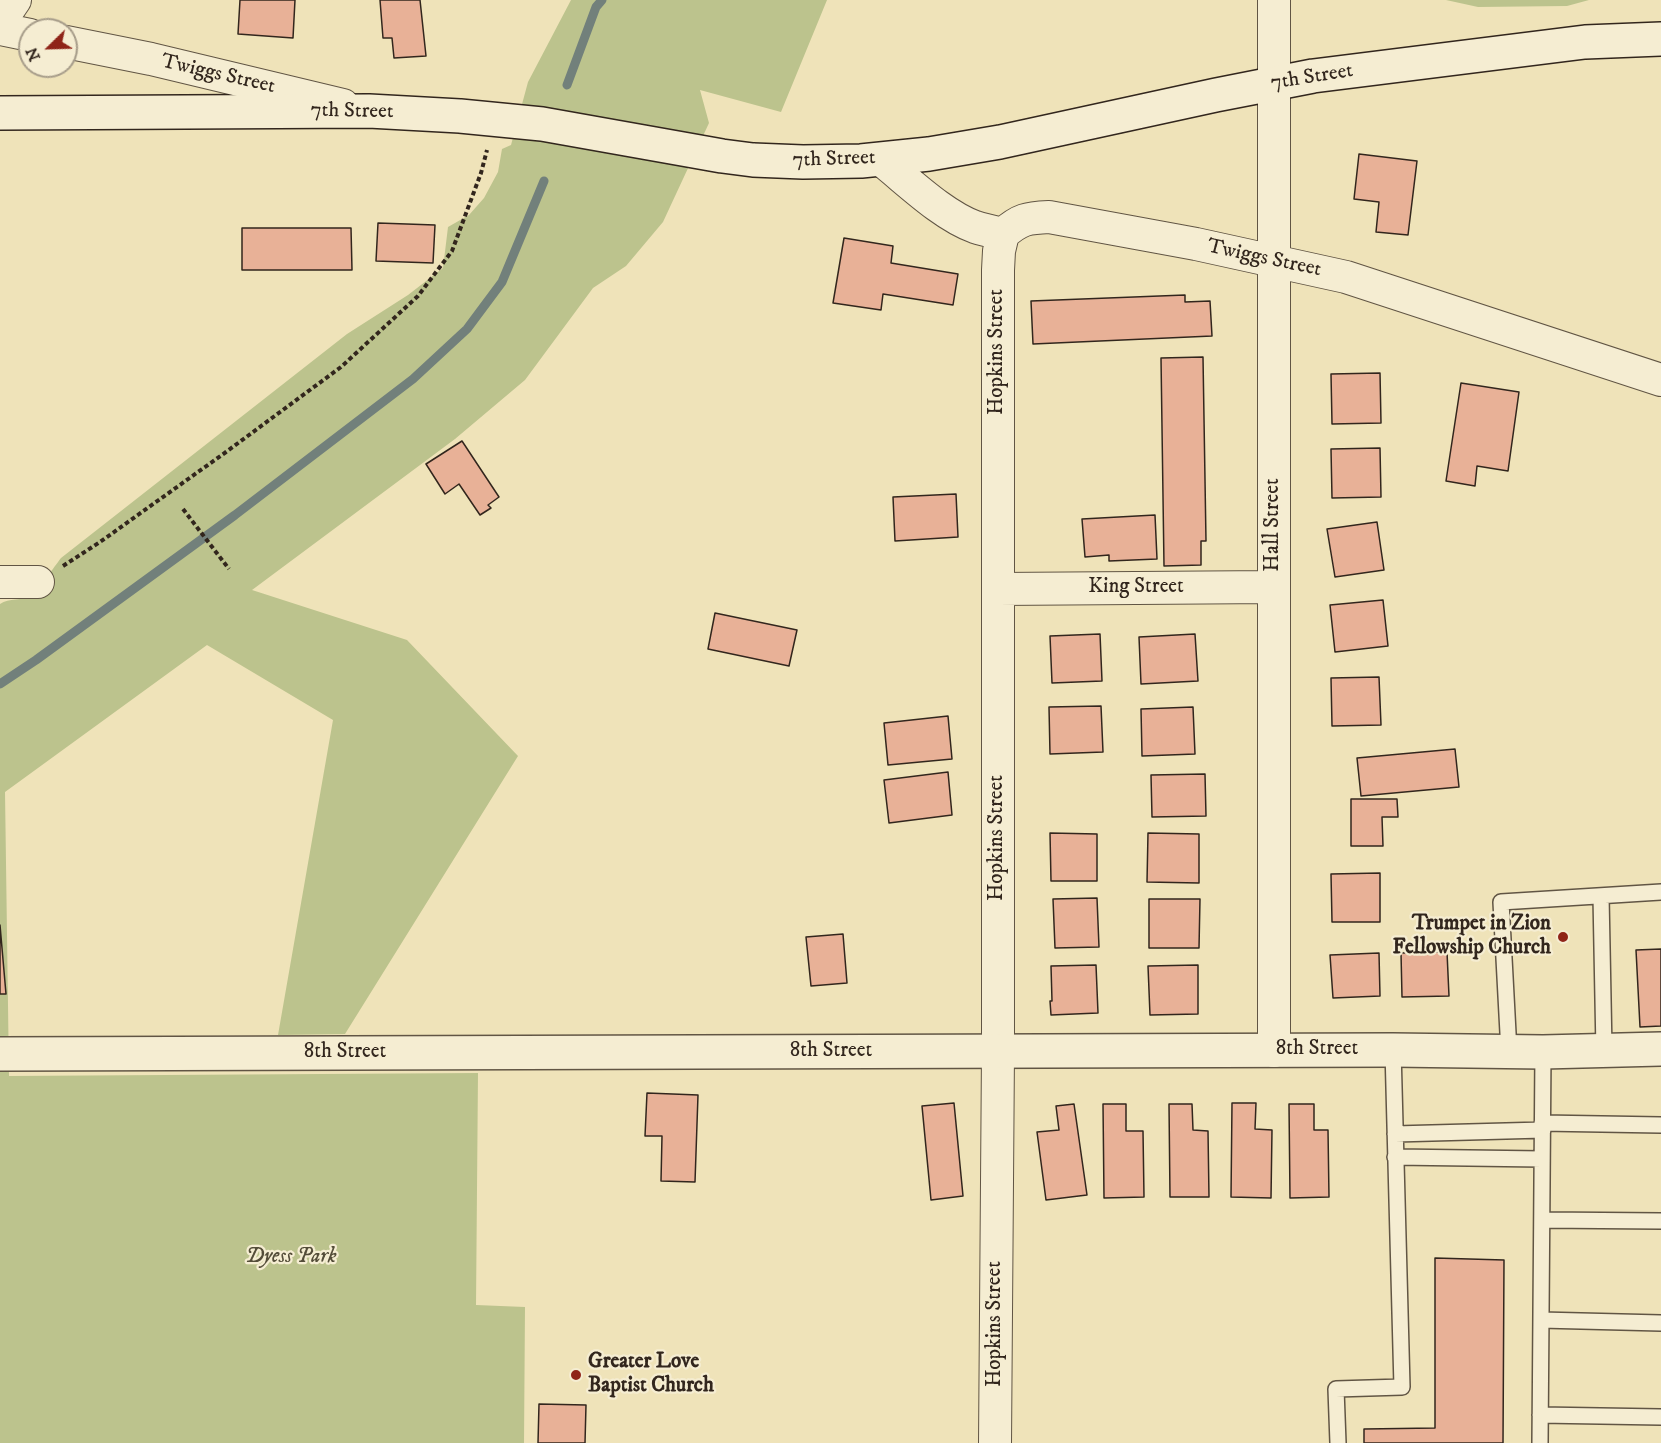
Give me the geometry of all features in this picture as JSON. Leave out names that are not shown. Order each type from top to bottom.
[{"type":"main road","name":"7th Street","points":[[0,113],[369,111],[542,124],[753,160],[804,162],[880,159],[929,154],[1000,142],[1313,76],[1573,43],[1661,39]]},
{"type":"main road","name":"8th Street","points":[[0,1054],[1393,1050],[1543,1052],[1661,1049]]},
{"type":"street","points":[[0,22],[15,0]]},
{"type":"street","name":"Hall Street","points":[[1274,0],[1274,1051]]},
{"type":"street","points":[[0,29],[18,33]]},
{"type":"street","name":"Twiggs Street","points":[[78,44],[151,59],[369,111]]},
{"type":"street","points":[[880,159],[943,209],[974,226],[1003,234]]},
{"type":"street","name":"Twiggs Street","points":[[1003,234],[1016,222],[1049,217],[1274,261],[1346,277],[1661,380]]},
{"type":"street","name":"Hopkins Street","points":[[995,1443],[998,1051],[998,270],[1003,234]]},
{"type":"street","points":[[0,582],[38,582]]},
{"type":"street","name":"King Street","points":[[998,589],[1274,587]]},
{"type":"lane","points":[[1509,1052],[1501,902],[1661,892]]},
{"type":"lane","points":[[1600,896],[1604,1050]]},
{"type":"lane","points":[[1338,1443],[1336,1389],[1402,1387],[1393,1050]]},
{"type":"lane","points":[[1540,1443],[1543,1052]]},
{"type":"lane","points":[[1395,1134],[1542,1127],[1661,1125]]},
{"type":"lane","points":[[1395,1157],[1542,1160]]},
{"type":"lane","points":[[1542,1220],[1661,1221]]},
{"type":"lane","points":[[1541,1320],[1661,1323]]},
{"type":"lane","points":[[1540,1415],[1661,1417]]},
{"type":"path","points":[[38,582],[100,542],[331,374],[418,296],[452,251],[482,173],[496,120]]},
{"type":"path","points":[[183,509],[230,569]]},
{"type":"green space","name":"Dyess Park","points":[[571,0],[827,0],[781,112],[700,90],[709,123],[663,222],[626,266],[593,288],[525,380],[455,439],[252,590],[407,640],[518,756],[345,1034],[278,1035],[333,720],[207,645],[5,792],[9,1076],[478,1073],[476,1305],[525,1307],[524,1443],[0,1443],[0,604],[31,595],[61,558],[347,334],[408,295],[443,268],[448,227],[469,215],[484,198],[498,172],[502,149],[511,145],[528,82]]},
{"type":"green space","points":[[1446,0],[1589,0],[1567,6],[1478,7]]},
{"type":"building","points":[[240,0],[295,0],[293,38],[238,34]]},
{"type":"building","points":[[380,0],[420,0],[426,56],[394,58],[392,38],[383,38]]},
{"type":"building","points":[[1359,154],[1417,161],[1408,235],[1376,232],[1379,202],[1354,199]]},
{"type":"building","points":[[378,223],[435,225],[433,263],[376,261]]},
{"type":"building","points":[[242,228],[351,228],[352,270],[242,270]]},
{"type":"building","points":[[844,238],[893,246],[891,263],[958,274],[953,305],[883,294],[881,310],[833,303]]},
{"type":"building","points":[[1185,295],[1185,302],[1210,301],[1212,336],[1033,344],[1031,301]]},
{"type":"building","points":[[1203,357],[1206,541],[1201,541],[1201,565],[1164,566],[1161,358]]},
{"type":"building","points":[[1380,373],[1381,423],[1332,424],[1331,374]]},
{"type":"building","points":[[1461,383],[1519,392],[1508,471],[1477,466],[1475,486],[1446,481]]},
{"type":"building","points":[[462,441],[499,497],[488,505],[491,508],[480,515],[459,484],[445,494],[426,464]]},
{"type":"building","points":[[1380,448],[1381,497],[1332,498],[1331,449]]},
{"type":"building","points":[[956,494],[958,537],[895,541],[893,497]]},
{"type":"building","points":[[1155,515],[1157,559],[1109,561],[1109,555],[1085,557],[1082,519]]},
{"type":"building","points":[[1377,522],[1384,570],[1335,577],[1327,529]]},
{"type":"building","points":[[1383,600],[1388,646],[1335,652],[1330,605]]},
{"type":"building","points":[[715,613],[797,630],[789,666],[708,649]]},
{"type":"building","points":[[1100,634],[1102,681],[1052,683],[1050,636]]},
{"type":"building","points":[[1195,634],[1198,681],[1141,684],[1139,637]]},
{"type":"building","points":[[1379,677],[1381,725],[1332,726],[1331,678]]},
{"type":"building","points":[[1101,706],[1103,752],[1050,754],[1049,707]]},
{"type":"building","points":[[1193,707],[1195,754],[1142,756],[1141,709]]},
{"type":"building","points":[[948,716],[952,759],[888,765],[884,723]]},
{"type":"building","points":[[1455,749],[1459,787],[1361,796],[1357,758]]},
{"type":"building","points":[[948,772],[952,815],[889,823],[884,780]]},
{"type":"building","points":[[1205,774],[1206,816],[1152,817],[1151,775]]},
{"type":"building","points":[[1351,799],[1397,799],[1398,817],[1382,817],[1383,846],[1351,846]]},
{"type":"building","points":[[1050,833],[1097,834],[1097,881],[1051,881]]},
{"type":"building","points":[[1148,833],[1199,834],[1199,883],[1147,882]]},
{"type":"building","points":[[1380,873],[1380,922],[1332,922],[1331,874]]},
{"type":"building","points":[[1097,898],[1099,947],[1055,948],[1053,899]]},
{"type":"building","points":[[1149,899],[1200,899],[1199,948],[1149,948]]},
{"type":"building","points":[[0,925],[6,994],[0,994]]},
{"type":"building","points":[[843,934],[847,983],[811,986],[806,937]]},
{"type":"building","points":[[1661,949],[1661,1026],[1640,1027],[1636,950]]},
{"type":"building","points":[[1447,952],[1449,996],[1402,997],[1401,953]]},
{"type":"building","points":[[1379,953],[1380,996],[1333,998],[1330,955]]},
{"type":"building","points":[[1096,965],[1098,1013],[1051,1015],[1051,966]]},
{"type":"building","points":[[1198,965],[1198,1014],[1150,1015],[1148,966]]},
{"type":"building","points":[[647,1093],[698,1095],[695,1182],[661,1181],[662,1136],[645,1136]]},
{"type":"building","points":[[954,1103],[963,1196],[931,1200],[922,1106]]},
{"type":"building","points":[[1232,1103],[1256,1103],[1255,1129],[1272,1130],[1271,1198],[1231,1197]]},
{"type":"building","points":[[1074,1104],[1087,1195],[1046,1200],[1037,1132],[1059,1130],[1056,1106]]},
{"type":"building","points":[[1103,1104],[1126,1104],[1126,1131],[1143,1131],[1144,1197],[1104,1198]]},
{"type":"building","points":[[1169,1104],[1192,1104],[1193,1130],[1208,1131],[1209,1197],[1170,1197]]},
{"type":"building","points":[[1289,1104],[1314,1104],[1314,1130],[1328,1130],[1329,1197],[1290,1198]]},
{"type":"building","points":[[1435,1258],[1504,1260],[1503,1443],[1364,1443],[1364,1429],[1435,1428]]},
{"type":"building","points":[[539,1404],[586,1405],[585,1443],[538,1443]]},
{"type":"waterway","points":[[567,85],[596,7],[602,0]]},
{"type":"waterway","points":[[0,684],[235,515],[413,379],[467,329],[502,282],[544,181]]},
{"type":"place","name":"Trumpet in Zion Fellowship Church","points":[[1563,937]]},
{"type":"place","name":"Greater Love Baptist Church","points":[[576,1375]]}]
